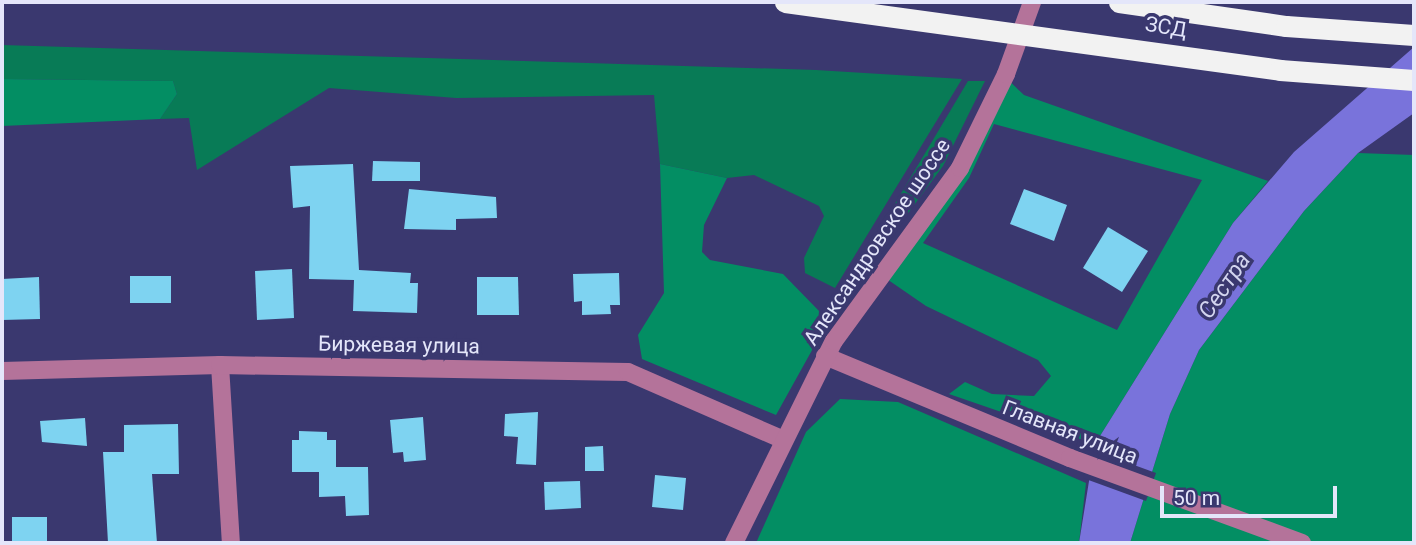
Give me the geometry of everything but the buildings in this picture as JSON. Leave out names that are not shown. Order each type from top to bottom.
[{"type":"highway","name":"ЗСД","points":[[785,2],[1280,70],[1414,80]]},
{"type":"highway","name":"ЗСД","points":[[1119,2],[1286,26],[1414,35]]},
{"type":"street","name":"Александровское шоссе","points":[[734,543],[781,439],[825,356],[960,168],[1006,74],[1032,2]]},
{"type":"street","name":"Главная улица","points":[[825,356],[1070,457],[1302,543]]},
{"type":"street","name":"Биржевая улица","points":[[2,371],[220,365],[628,372],[781,439]]},
{"type":"street","points":[[220,365],[231,543]]},
{"type":"green space","points":[[2,45],[816,70],[962,79],[835,288],[805,273],[804,258],[824,216],[819,206],[754,175],[727,178],[660,164],[654,95],[456,98],[329,88],[197,170],[189,118],[160,119],[177,94],[173,81],[2,79]]},
{"type":"green space","points":[[1005,77],[1024,95],[1268,181],[1233,223],[1095,444],[949,394],[965,382],[992,394],[1034,396],[1051,376],[1038,360],[926,306],[881,275],[960,168]],"holes":[[[994,124],[1202,180],[1117,330],[923,243],[969,178]]]},
{"type":"green space","points":[[2,79],[173,81],[177,94],[160,119],[2,126]]},
{"type":"green space","points":[[968,81],[985,81],[943,166],[849,293],[843,291]]},
{"type":"green space","points":[[1358,153],[1414,155],[1414,543],[1130,543],[1170,414],[1199,350],[1304,211]]},
{"type":"green space","points":[[660,164],[727,178],[704,225],[702,252],[710,260],[783,274],[819,311],[816,343],[776,415],[642,359],[638,335],[664,293]]},
{"type":"green space","points":[[840,399],[898,402],[1086,483],[1079,543],[756,543],[806,432]]},
{"type":"water","name":"Сестра","points":[[1414,47],[1414,113],[1358,153],[1304,211],[1199,350],[1170,414],[1130,543],[1079,543],[1095,444],[1233,223],[1294,152]]},
{"type":"pier","points":[[1090,449],[1156,473],[1146,501],[1083,478]]}]
